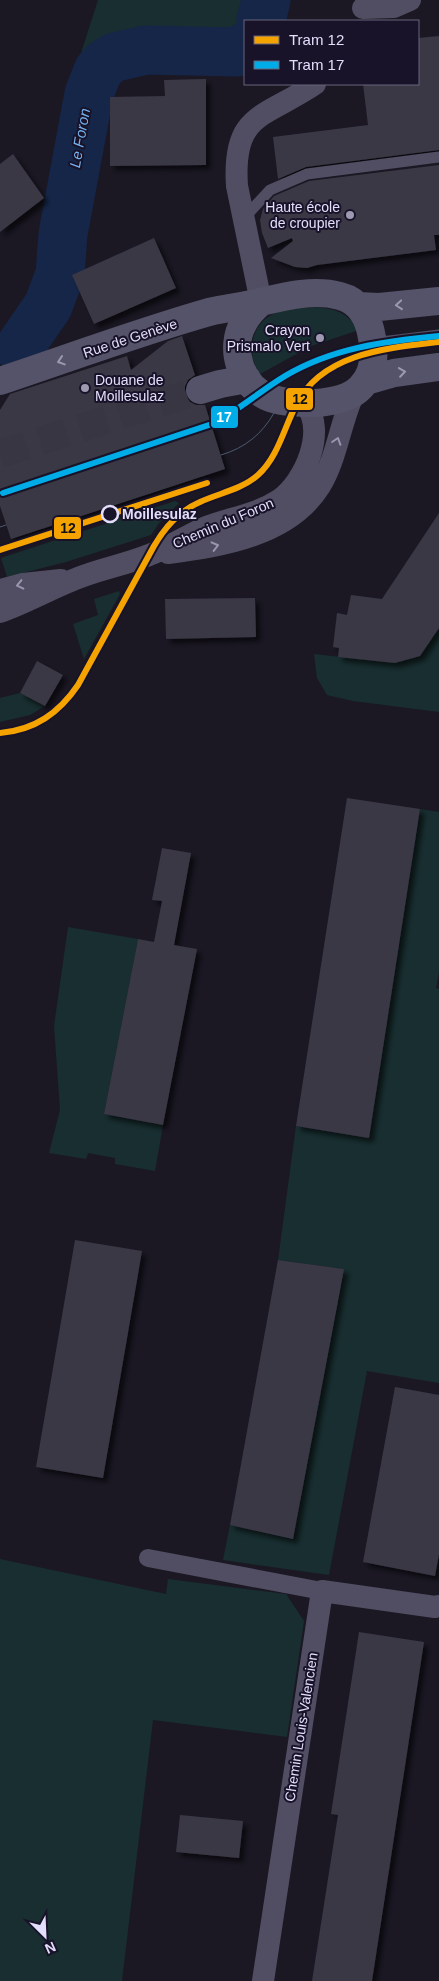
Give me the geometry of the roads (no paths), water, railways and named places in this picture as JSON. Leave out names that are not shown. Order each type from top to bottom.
[{"type":"main road","name":"Rue de Genève","points":[[0,381],[208,313],[276,297],[326,293],[341,296],[358,306],[379,307],[439,301]]},
{"type":"main road","points":[[260,302],[243,323],[239,334],[237,358],[247,379],[269,397],[305,403],[326,402],[394,373],[439,368]]},
{"type":"main road","points":[[358,306],[370,324],[373,343],[372,367],[360,387]]},
{"type":"main road","points":[[200,390],[247,379]]},
{"type":"street","points":[[360,10],[394,7],[410,0]]},
{"type":"street","points":[[260,302],[237,186],[236,168],[239,141],[245,129],[262,113],[314,85]]},
{"type":"street","name":"Chemin du Foron","points":[[150,555],[208,548],[247,537],[270,528],[298,510],[310,499],[325,477],[360,387]]},
{"type":"street","name":"Chemin du Foron","points":[[0,612],[74,579],[150,555],[205,528],[262,509],[289,490],[301,478],[308,462],[314,420],[312,411],[305,403]]},
{"type":"street","name":"Chemin du Foron","points":[[0,590],[23,584],[74,579]]},
{"type":"street","points":[[148,1558],[322,1591],[435,1607],[439,1606]]},
{"type":"street","name":"Chemin Louis-Valencien","points":[[263,1981],[322,1591]]},
{"type":"lane","points":[[244,218],[270,190],[307,174],[439,157]]},
{"type":"lane","points":[[373,343],[439,335]]},
{"type":"waterway","name":"Le Foron","points":[[261,20],[266,0]]},
{"type":"waterway","name":"Le Foron","points":[[19,348],[48,306],[60,274],[63,234],[89,94],[98,71],[105,63],[115,57],[146,50],[236,52],[244,48]]},
{"type":"tunnel","points":[[0,454],[200,390]]},
{"type":"tram line","name":"17","points":[[3,493],[212,424],[285,376],[303,366],[340,352],[379,343],[439,336]]},
{"type":"tram line","name":"12","points":[[0,733],[35,724],[63,704],[78,685],[163,532],[185,510],[207,499],[237,488],[258,475],[276,451],[296,405],[307,388],[322,374],[358,356],[398,347],[439,342]]},
{"type":"tram line","points":[[221,455],[238,448],[252,439],[274,413]]},
{"type":"tram line","name":"12","points":[[0,550],[207,483]]},
{"type":"tram line","points":[[0,527],[6,525]]},
{"type":"place","name":"Haute école de croupier","points":[[350,215]]},
{"type":"place","name":"Crayon Prismalo Vert","points":[[320,338]]},
{"type":"place","name":"Douane de Moillesulaz","points":[[85,388]]},
{"type":"place","name":"Moillesulaz","points":[[110,514]]}]
